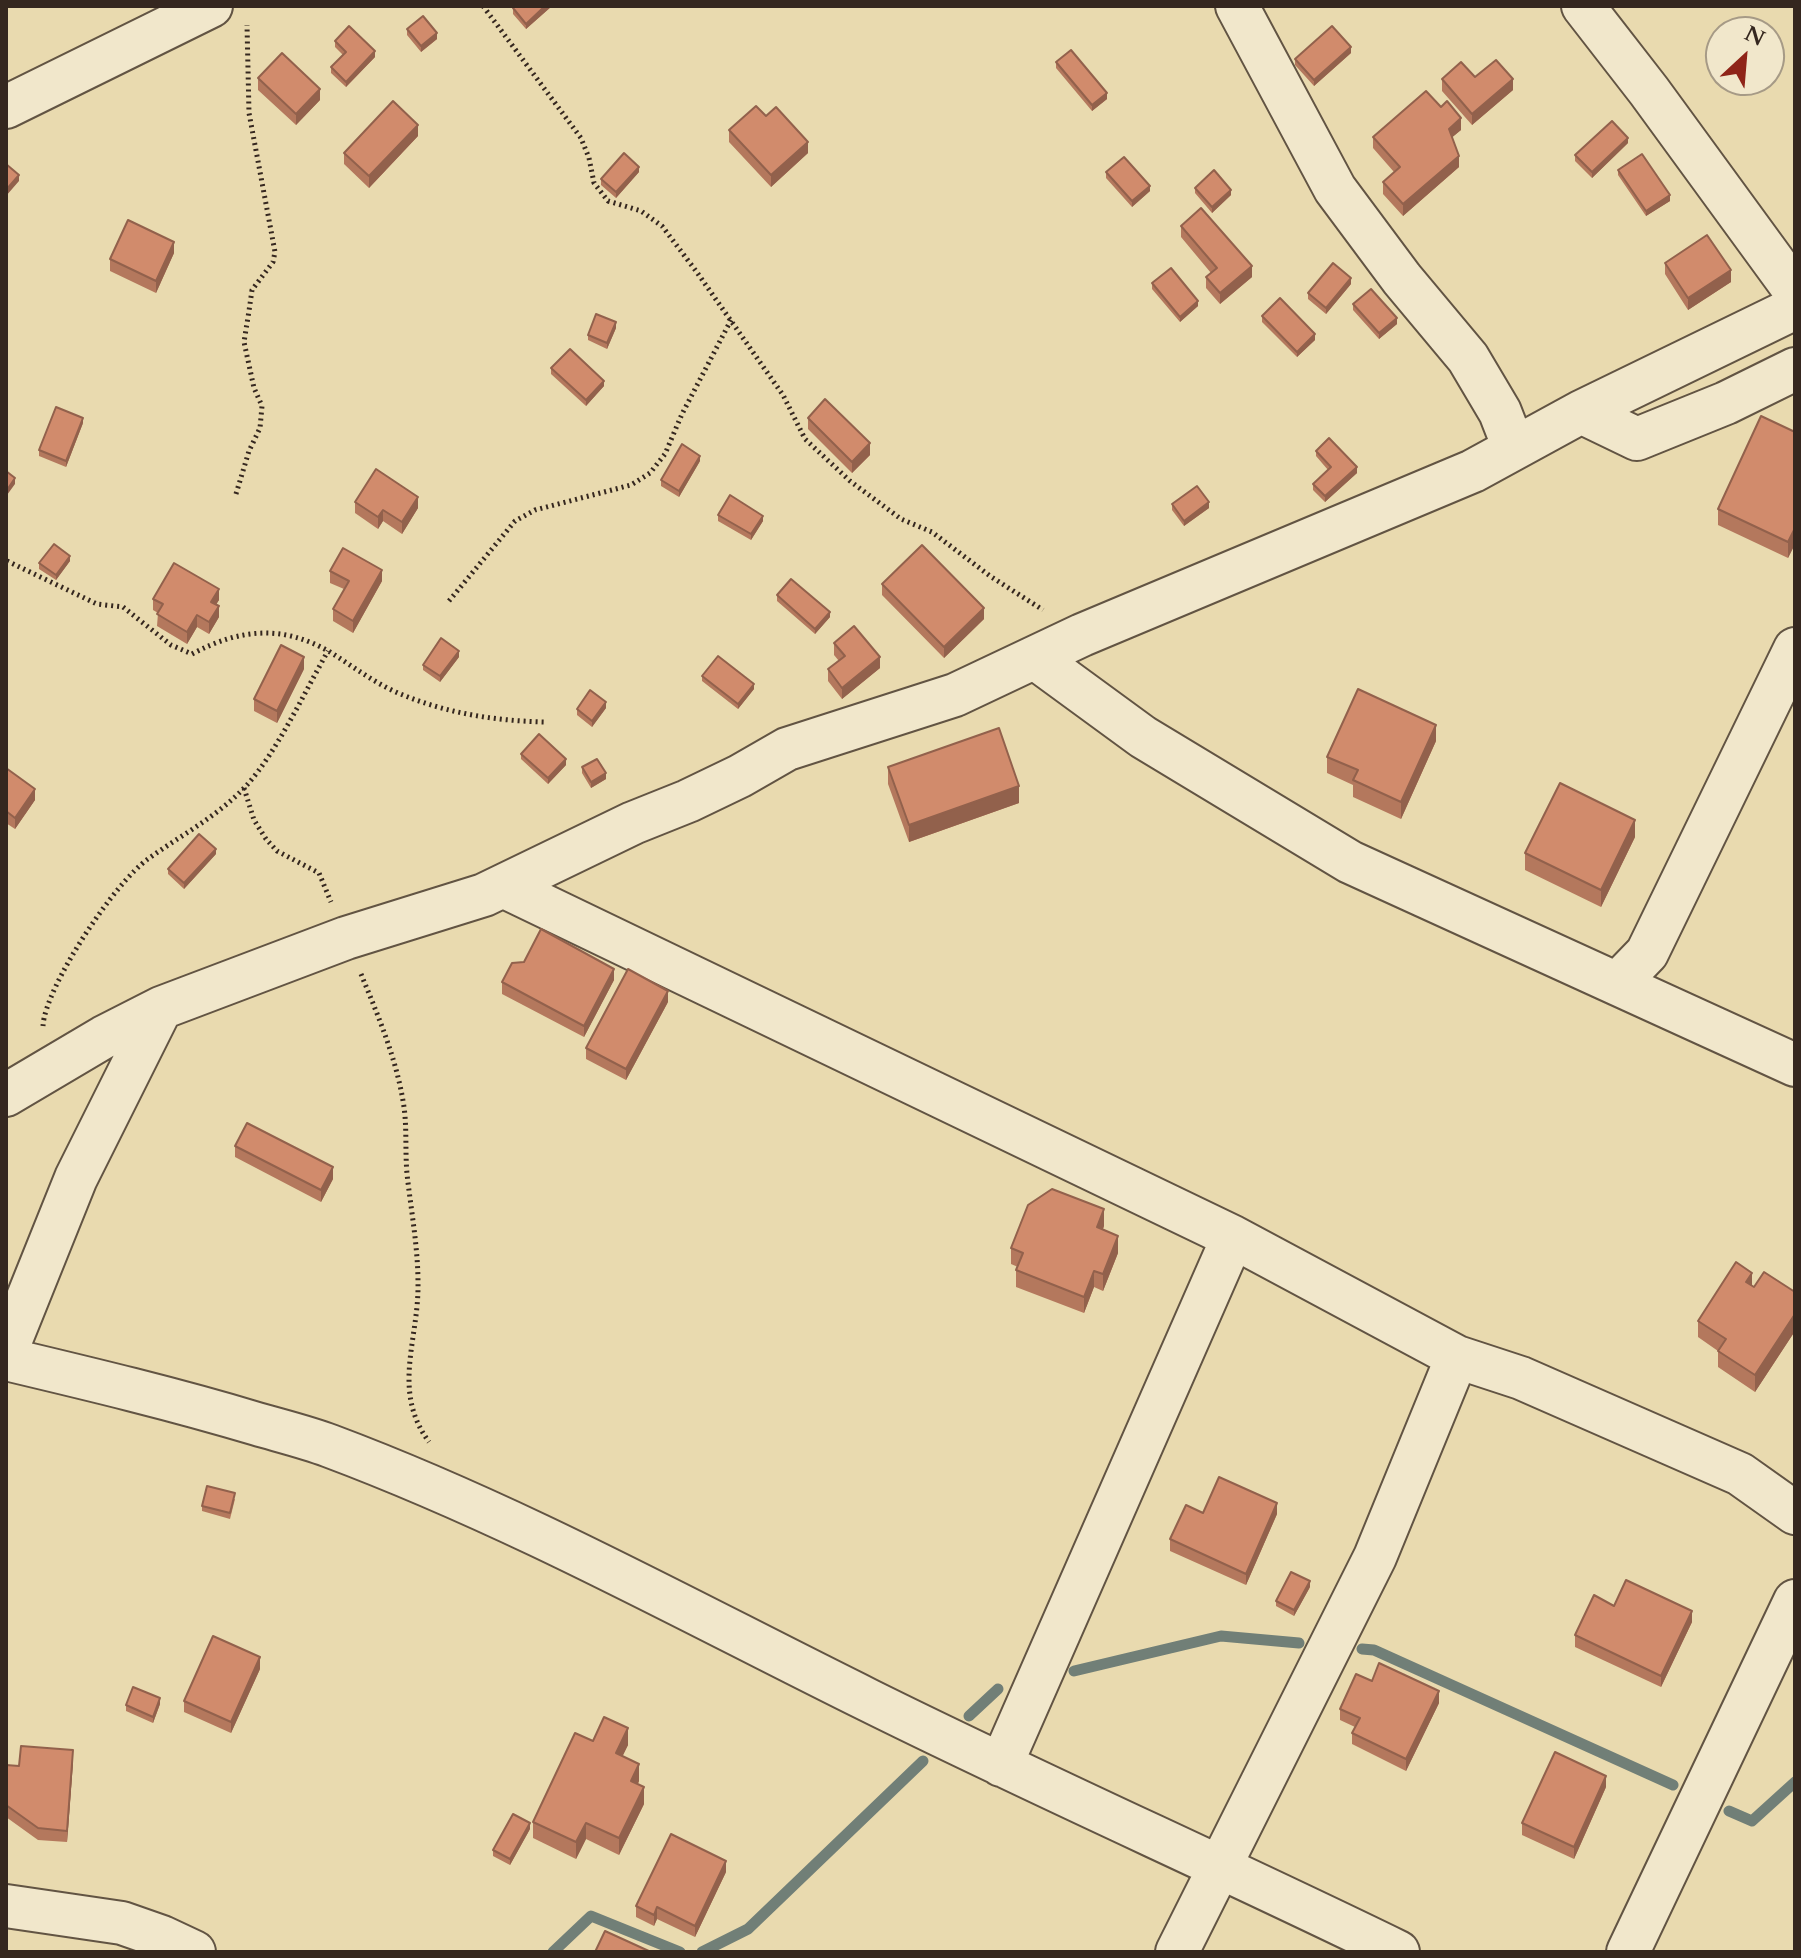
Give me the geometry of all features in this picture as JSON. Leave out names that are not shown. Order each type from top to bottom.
[{"type":"street","points":[[1237,6],[1335,189],[1402,279],[1468,358],[1500,412],[1514,448]]},
{"type":"street","points":[[1583,6],[1795,291]]},
{"type":"street","points":[[6,107],[229,14]]},
{"type":"street","points":[[23,1085],[104,1037],[161,1008],[346,938],[484,895],[633,823],[701,795],[787,749],[955,695],[1082,635],[1473,471],[1581,412],[1795,308]]},
{"type":"street","points":[[1581,412],[1637,439],[1726,403],[1795,369]]},
{"type":"street","points":[[1618,983],[1647,953],[1795,649]]},
{"type":"street","points":[[1035,658],[1143,737],[1350,862],[1795,1065]]},
{"type":"street","points":[[503,886],[1233,1237],[1457,1357],[1521,1378],[1740,1474],[1795,1513]]},
{"type":"street","points":[[6,1352],[76,1178],[161,1008]]},
{"type":"street","points":[[1001,1765],[1233,1237]]},
{"type":"street","points":[[1177,1952],[1375,1557],[1457,1357]]},
{"type":"street","points":[[6,1359],[222,1413],[312,1440],[460,1499],[650,1588],[1001,1765],[1220,1865],[1398,1952]]},
{"type":"street","points":[[1628,1952],[1795,1601]]},
{"type":"street","points":[[6,1906],[122,1923],[194,1952]]},
{"type":"path","points":[[483,6],[581,138],[594,183],[608,201],[641,211],[662,226],[783,395],[805,439],[850,481],[901,519],[932,532],[990,576],[1082,635]]},
{"type":"path","points":[[229,14],[275,252],[273,262],[252,290],[244,342],[254,388],[262,406],[260,428],[249,451],[236,494]]},
{"type":"path","points":[[449,601],[515,521],[535,510],[631,485],[650,473],[665,454],[682,414],[731,320]]},
{"type":"path","points":[[7,561],[97,604],[123,607],[171,645],[192,654],[221,639],[263,633],[295,635],[402,695],[499,721],[546,722]]},
{"type":"path","points":[[23,1085],[44,1012],[91,926],[114,894],[146,860],[206,822],[264,765],[328,651]]},
{"type":"path","points":[[244,788],[254,820],[266,839],[277,851],[321,876],[393,1053],[404,1107],[405,1156],[419,1280],[417,1314],[409,1353],[409,1399],[413,1416],[443,1463],[460,1499]]},
{"type":"building","points":[[545,6],[526,24],[513,8]]},
{"type":"building","points":[[423,16],[437,33],[421,46],[407,29]]},
{"type":"building","points":[[349,26],[375,51],[346,82],[331,67],[346,52],[335,41]]},
{"type":"building","points":[[1332,26],[1351,47],[1314,80],[1295,59]]},
{"type":"building","points":[[1071,50],[1107,93],[1092,105],[1056,62]]},
{"type":"building","points":[[282,53],[320,89],[296,114],[258,78]]},
{"type":"building","points":[[1496,60],[1513,79],[1472,114],[1442,79],[1461,62],[1475,77]]},
{"type":"building","points":[[1426,91],[1441,107],[1447,101],[1461,118],[1449,129],[1459,156],[1403,204],[1383,182],[1400,167],[1373,137]]},
{"type":"building","points":[[393,101],[418,125],[369,176],[344,153]]},
{"type":"building","points":[[756,106],[766,116],[776,107],[808,142],[771,175],[729,130]]},
{"type":"building","points":[[1612,121],[1628,138],[1592,172],[1575,155]]},
{"type":"building","points":[[624,153],[639,167],[616,192],[601,179]]},
{"type":"building","points":[[1642,154],[1670,195],[1646,211],[1618,170]]},
{"type":"building","points":[[1124,157],[1150,186],[1132,201],[1106,172]]},
{"type":"building","points":[[6,164],[19,175],[6,190]]},
{"type":"building","points":[[1214,170],[1231,190],[1212,207],[1195,188]]},
{"type":"building","points":[[1201,208],[1252,266],[1220,293],[1206,277],[1217,268],[1181,226]]},
{"type":"building","points":[[128,220],[174,242],[156,281],[110,259]]},
{"type":"building","points":[[1707,235],[1731,270],[1688,298],[1665,263]]},
{"type":"building","points":[[1333,263],[1351,278],[1326,308],[1308,293]]},
{"type":"building","points":[[1171,268],[1198,301],[1180,317],[1152,283]]},
{"type":"building","points":[[1371,289],[1397,318],[1379,333],[1353,304]]},
{"type":"building","points":[[1280,298],[1315,334],[1297,352],[1262,316]]},
{"type":"building","points":[[596,314],[616,322],[607,343],[588,335]]},
{"type":"building","points":[[570,349],[604,381],[586,400],[551,368]]},
{"type":"building","points":[[825,399],[870,443],[852,462],[808,418]]},
{"type":"building","points":[[56,407],[83,418],[66,461],[39,450]]},
{"type":"building","points":[[1761,416],[1795,432],[1795,528],[1788,542],[1718,509]]},
{"type":"building","points":[[1329,438],[1357,467],[1325,496],[1313,484],[1331,467],[1316,451]]},
{"type":"building","points":[[682,444],[700,456],[679,491],[661,480]]},
{"type":"building","points":[[376,469],[418,497],[402,522],[383,510],[378,517],[355,502]]},
{"type":"building","points":[[6,471],[15,478],[7,490],[6,489]]},
{"type":"building","points":[[1197,486],[1209,502],[1184,521],[1172,504]]},
{"type":"building","points":[[730,495],[763,516],[751,534],[718,515]]},
{"type":"building","points":[[54,544],[70,556],[56,575],[39,563]]},
{"type":"building","points":[[922,545],[984,608],[944,647],[882,584]]},
{"type":"building","points":[[343,548],[382,570],[353,621],[333,609],[349,581],[330,571]]},
{"type":"building","points":[[174,563],[219,589],[211,602],[219,606],[209,622],[197,615],[187,632],[157,614],[163,604],[153,599]]},
{"type":"building","points":[[791,579],[830,612],[815,629],[777,595]]},
{"type":"building","points":[[854,626],[880,657],[842,688],[828,669],[845,656],[834,643]]},
{"type":"building","points":[[441,638],[459,651],[440,676],[423,665]]},
{"type":"building","points":[[281,645],[304,657],[277,711],[254,699]]},
{"type":"building","points":[[718,656],[754,684],[738,704],[702,676]]},
{"type":"building","points":[[1358,689],[1436,725],[1401,802],[1353,780],[1358,770],[1327,757]]},
{"type":"building","points":[[590,690],[606,702],[592,721],[577,709]]},
{"type":"building","points":[[999,728],[1019,786],[909,825],[888,767]]},
{"type":"building","points":[[539,734],[566,759],[548,778],[521,754]]},
{"type":"building","points":[[597,759],[606,773],[591,782],[582,767]]},
{"type":"building","points":[[6,768],[35,789],[15,818],[6,811]]},
{"type":"building","points":[[1560,783],[1635,820],[1601,890],[1525,853]]},
{"type":"building","points":[[199,834],[216,849],[184,883],[168,869]]},
{"type":"building","points":[[541,929],[614,969],[584,1026],[502,982],[512,963],[524,962]]},
{"type":"building","points":[[628,969],[668,991],[626,1069],[586,1048]]},
{"type":"building","points":[[247,1123],[333,1167],[321,1190],[235,1146]]},
{"type":"building","points":[[1052,1189],[1104,1209],[1097,1227],[1118,1236],[1103,1274],[1094,1271],[1084,1297],[1016,1270],[1023,1253],[1011,1248],[1028,1205]]},
{"type":"building","points":[[1736,1262],[1752,1273],[1746,1282],[1754,1287],[1764,1272],[1795,1292],[1795,1314],[1755,1375],[1718,1351],[1726,1339],[1698,1321]]},
{"type":"building","points":[[1219,1477],[1277,1503],[1246,1574],[1170,1539],[1186,1505],[1203,1513]]},
{"type":"building","points":[[207,1486],[235,1493],[230,1513],[202,1506]]},
{"type":"building","points":[[1291,1572],[1310,1581],[1294,1610],[1276,1601]]},
{"type":"building","points":[[1626,1580],[1692,1611],[1661,1676],[1575,1635],[1594,1595],[1614,1606]]},
{"type":"building","points":[[213,1636],[260,1657],[231,1722],[184,1701]]},
{"type":"building","points":[[1379,1663],[1439,1691],[1406,1759],[1352,1733],[1360,1718],[1340,1709],[1356,1674],[1372,1681]]},
{"type":"building","points":[[133,1687],[160,1698],[153,1717],[126,1705]]},
{"type":"building","points":[[604,1717],[628,1728],[616,1753],[639,1764],[631,1781],[644,1787],[619,1838],[586,1823],[576,1842],[533,1822],[575,1733],[593,1741]]},
{"type":"building","points":[[21,1746],[73,1750],[67,1831],[38,1828],[6,1805],[6,1765],[19,1766]]},
{"type":"building","points":[[1555,1752],[1606,1776],[1574,1847],[1522,1823]]},
{"type":"building","points":[[513,1814],[530,1823],[510,1859],[493,1850]]},
{"type":"building","points":[[671,1834],[726,1861],[695,1926],[657,1907],[654,1915],[636,1906]]},
{"type":"building","points":[[605,1931],[651,1952],[595,1952]]},
{"type":"waterway","points":[[1074,1671],[1221,1636],[1299,1643]]},
{"type":"waterway","points":[[1362,1649],[1374,1650],[1673,1785]]},
{"type":"waterway","points":[[969,1716],[998,1689]]},
{"type":"waterway","points":[[702,1952],[748,1929],[923,1761]]},
{"type":"waterway","points":[[1729,1811],[1752,1821],[1795,1782]]},
{"type":"waterway","points":[[553,1952],[591,1916],[680,1952]]}]
